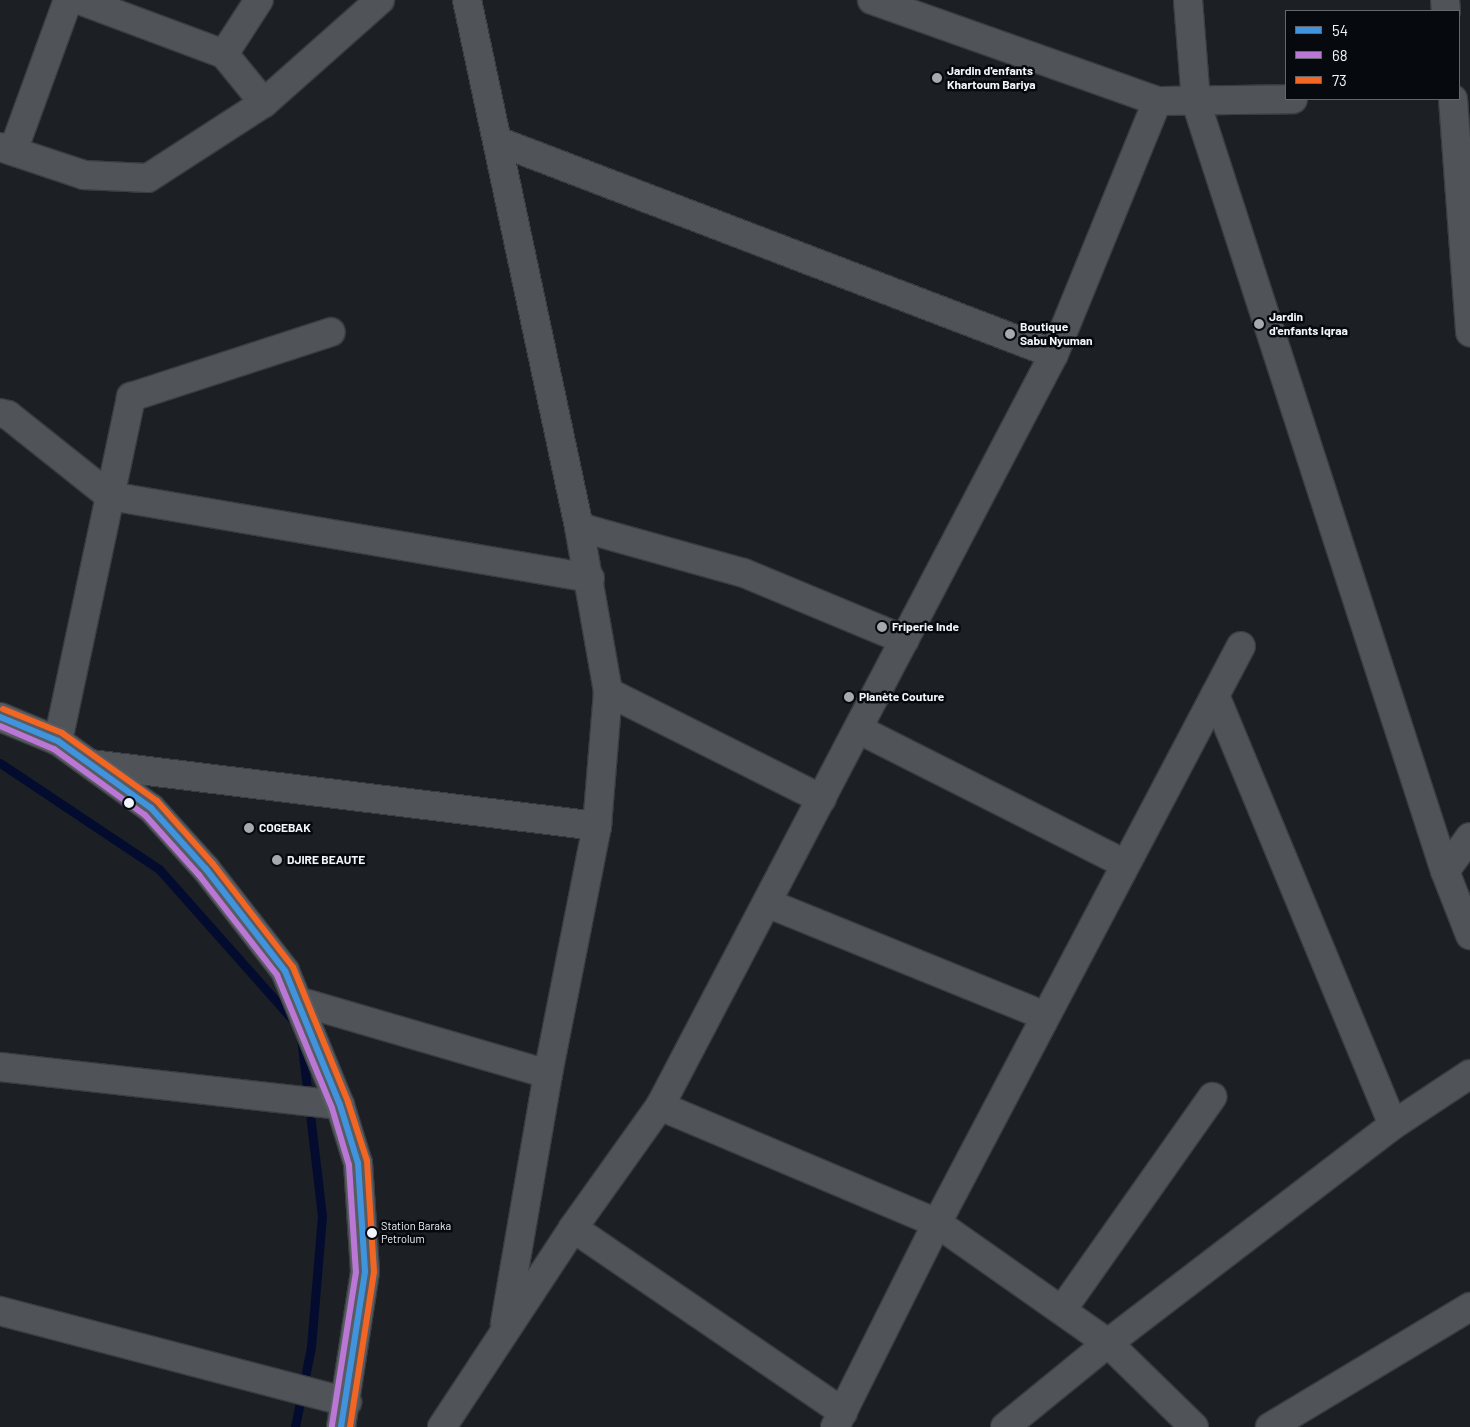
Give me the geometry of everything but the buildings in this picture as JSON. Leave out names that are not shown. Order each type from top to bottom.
[{"type":"main road","points":[[0,717],[58,741],[151,808],[206,869],[285,971],[340,1105],[358,1163],[365,1272],[344,1414]]},
{"type":"street","points":[[68,0],[6,149],[84,175],[148,178],[264,104],[380,0]]},
{"type":"street","points":[[79,0],[224,54],[264,104]]},
{"type":"street","points":[[224,54],[260,0]]},
{"type":"street","points":[[467,0],[500,142],[590,578],[608,692],[597,826],[548,1074],[503,1335]]},
{"type":"street","points":[[872,0],[905,7],[1157,101],[1196,102],[1285,99]]},
{"type":"street","points":[[1188,0],[1196,102],[1445,871],[1470,935]]},
{"type":"street","points":[[1453,100],[1470,332]]},
{"type":"street","points":[[442,1427],[572,1228],[660,1106],[1054,354],[1157,101]]},
{"type":"street","points":[[500,142],[1054,354]]},
{"type":"street","points":[[58,741],[131,397],[331,332]]},
{"type":"street","points":[[0,413],[8,415],[110,496],[590,578]]},
{"type":"street","points":[[579,527],[744,573],[904,640]]},
{"type":"street","points":[[572,1228],[839,1420],[937,1223],[1241,646]]},
{"type":"street","points":[[608,692],[822,799]]},
{"type":"street","points":[[1215,695],[1392,1125]]},
{"type":"street","points":[[858,729],[1125,864]]},
{"type":"street","points":[[91,764],[597,826]]},
{"type":"street","points":[[1445,871],[1470,837]]},
{"type":"street","points":[[767,903],[1045,1016]]},
{"type":"street","points":[[298,1001],[548,1074]]},
{"type":"street","points":[[0,1067],[340,1105]]},
{"type":"street","points":[[1005,1427],[1108,1343],[1392,1125],[1470,1074]]},
{"type":"street","points":[[1062,1310],[1212,1097]]},
{"type":"street","points":[[660,1106],[937,1223],[1108,1343],[1194,1427]]},
{"type":"street","points":[[1270,1427],[1470,1306]]},
{"type":"street","points":[[0,1312],[344,1414]]},
{"type":"waterway","points":[[0,763],[159,869],[295,1022]]},
{"type":"waterway","points":[[295,1427],[311,1347],[322,1216],[301,1038]]},
{"type":"transit line","name":"73","points":[[3,709],[62,733],[157,801],[213,864],[293,967],[348,1102],[367,1161],[374,1272],[350,1427]]},
{"type":"transit line","name":"54","points":[[0,717],[58,741],[151,808],[206,869],[285,971],[340,1105],[358,1163],[365,1272],[341,1427]]},
{"type":"transit line","name":"68","points":[[0,726],[54,749],[145,815],[199,875],[277,975],[332,1108],[349,1165],[356,1272],[332,1426]]},
{"type":"place","name":"Jardin d'enfants Khartoum Bariya","points":[[937,78]]},
{"type":"place","name":"Jardin d'enfants Iqraa","points":[[1259,324]]},
{"type":"place","name":"Boutique Sabu Nyuman","points":[[1010,334]]},
{"type":"place","name":"Friperie Inde","points":[[882,627]]},
{"type":"place","name":"Planète Couture","points":[[849,697]]},
{"type":"place","name":"COGEBAK","points":[[249,828]]},
{"type":"place","name":"DJIRE BEAUTE","points":[[277,860]]},
{"type":"place","name":"Station Baraka Petrolum","points":[[372,1233]]}]
